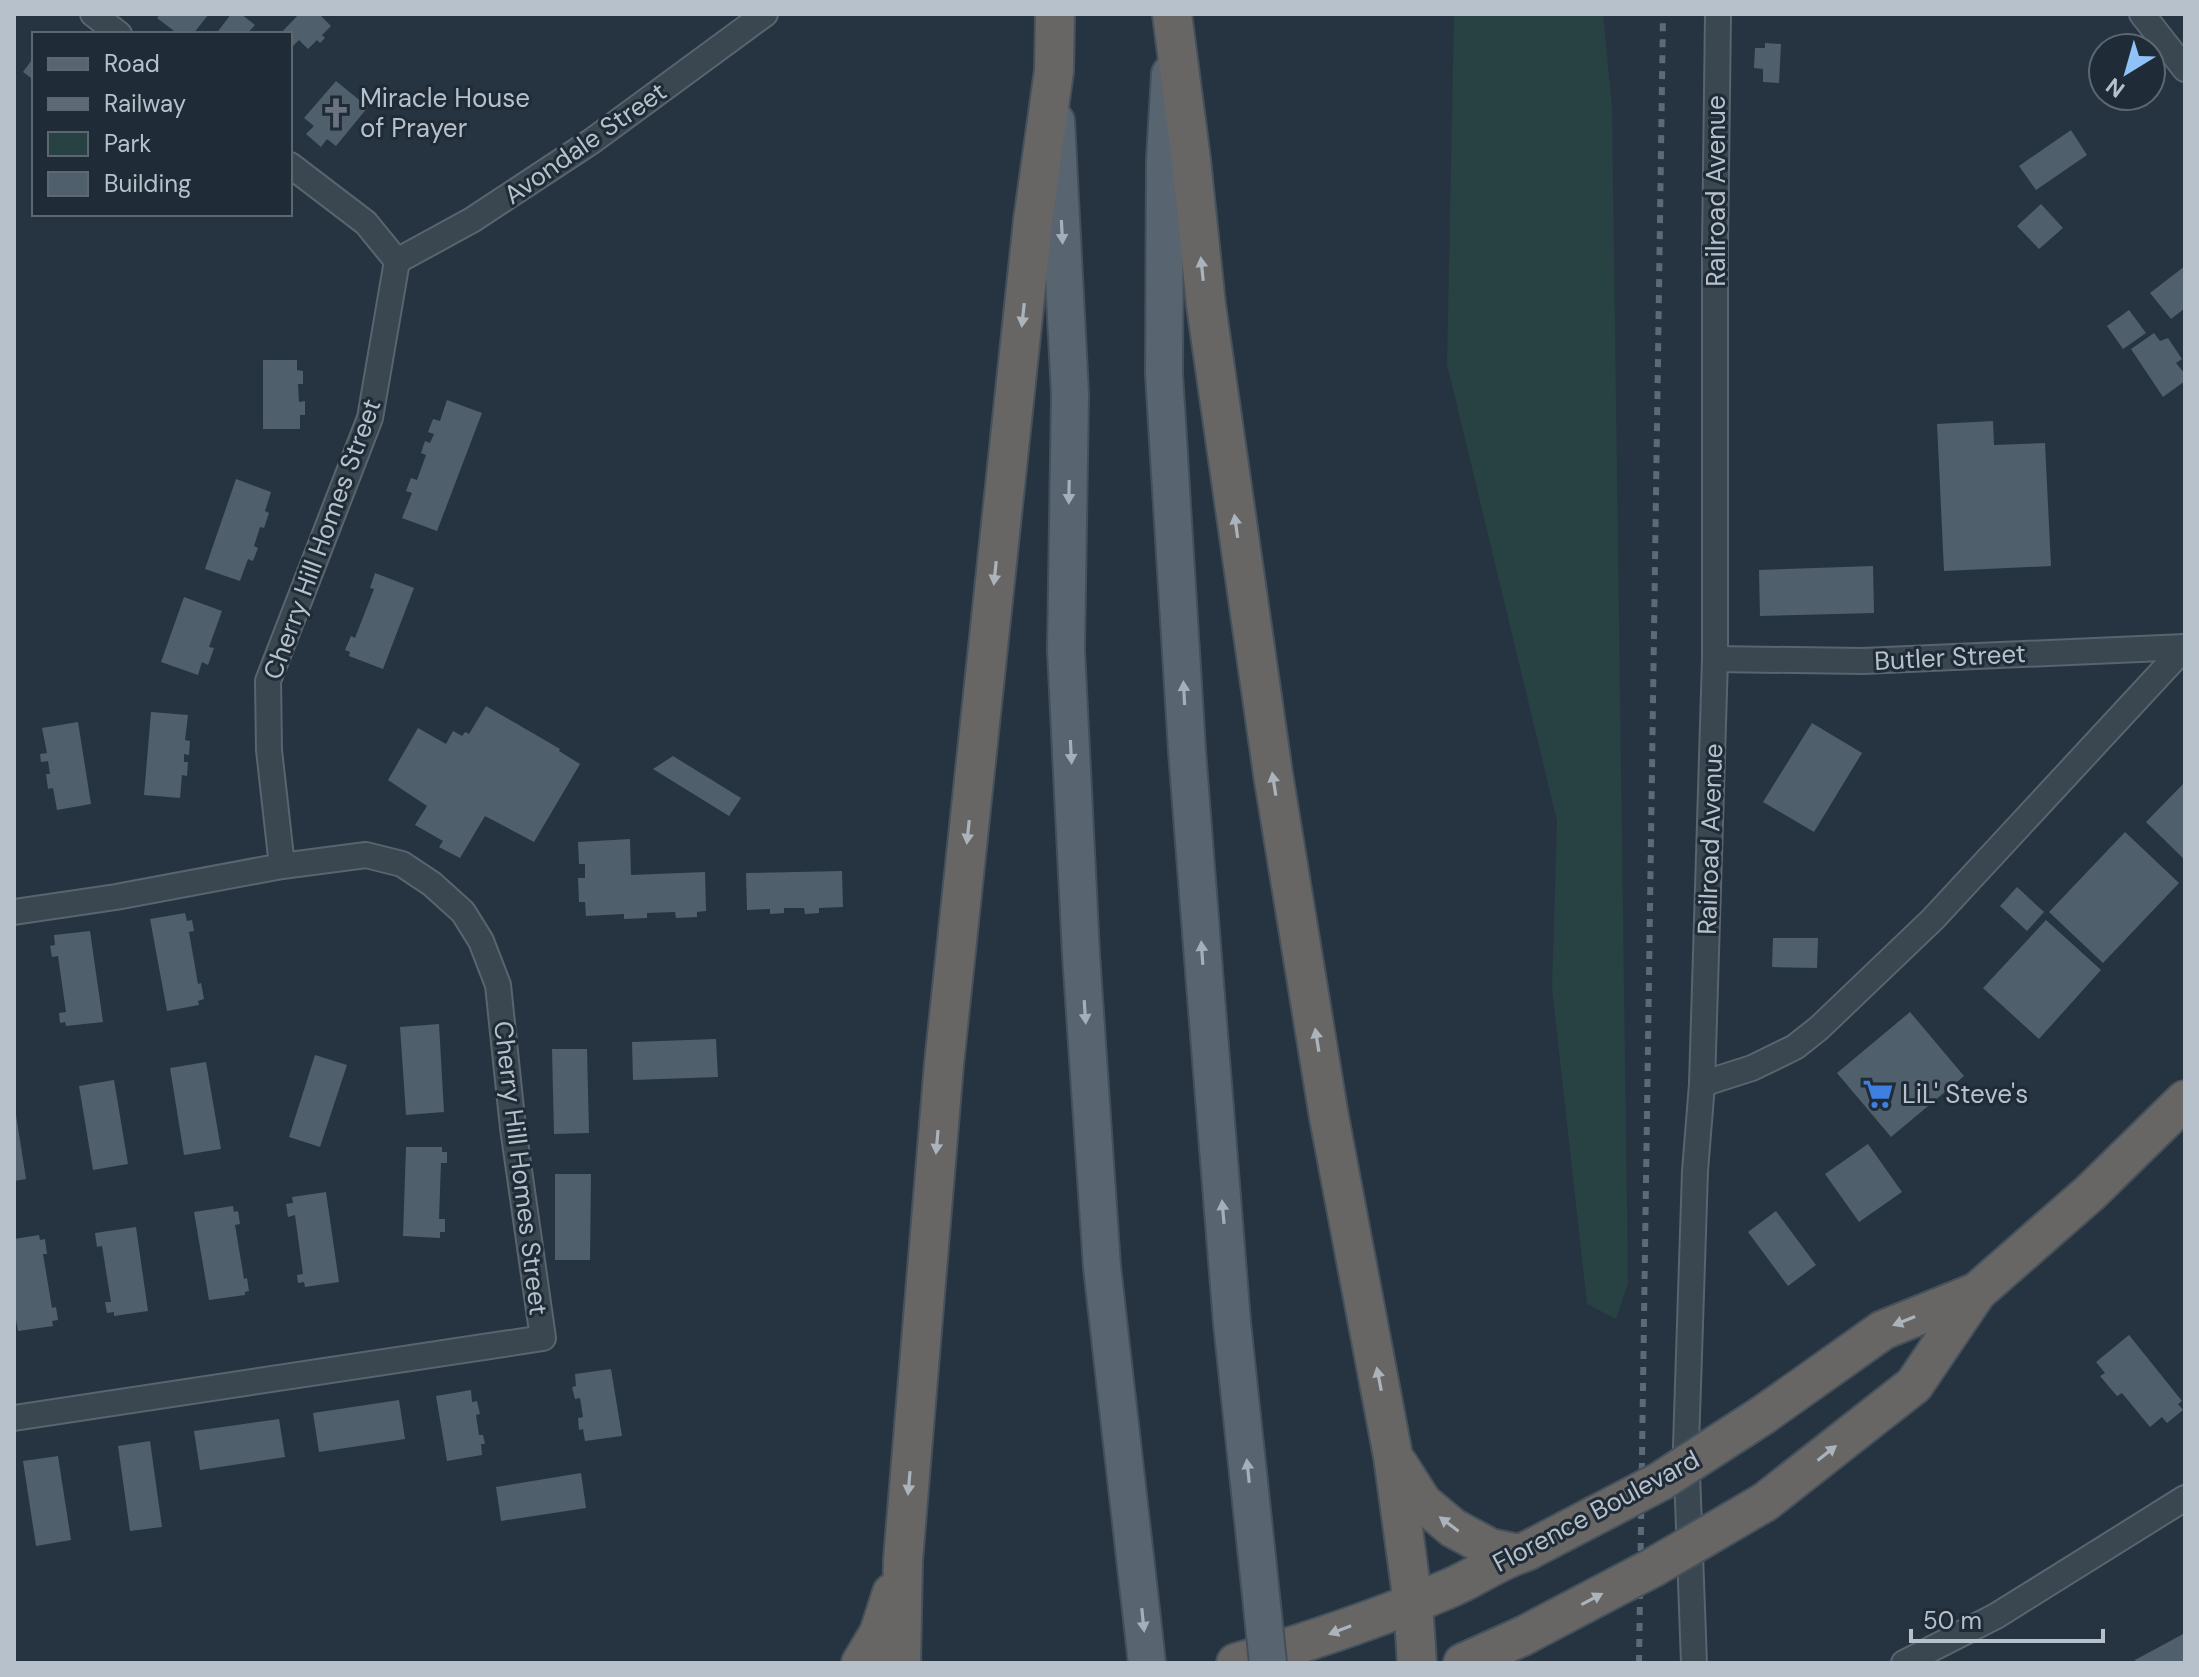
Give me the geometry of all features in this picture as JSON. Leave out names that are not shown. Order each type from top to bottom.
[{"type":"highway","points":[[901,1663],[903,1560],[949,1017],[1033,221],[1054,71],[1055,14]]},
{"type":"highway","points":[[1172,19],[1228,476],[1329,1117],[1393,1456],[1413,1603],[1417,1663]]},
{"type":"highway","name":"Florence Boulevard","points":[[1463,1663],[1502,1649],[1652,1568],[1765,1502],[1914,1385],[1977,1292],[2091,1192],[2185,1100]]},
{"type":"highway","name":"Florence Boulevard","points":[[1236,1663],[1307,1643],[1413,1603],[1523,1552],[1661,1481],[1763,1415],[1883,1330],[1977,1292]]},
{"type":"highway","points":[[1393,1456],[1422,1502],[1453,1528],[1490,1548],[1523,1552]]},
{"type":"highway","points":[[861,1663],[879,1633],[903,1560]]},
{"type":"main road","points":[[1172,19],[1165,160],[1164,374],[1207,1015],[1232,1323],[1268,1663]]},
{"type":"main road","points":[[1054,71],[1070,394],[1066,650],[1081,954],[1102,1267],[1147,1663]]},
{"type":"street","points":[[93,14],[116,32]]},
{"type":"street","name":"Avondale Street","points":[[397,261],[472,220],[592,141],[765,14]]},
{"type":"street","name":"Railroad Avenue","points":[[1694,1663],[1686,1446],[1695,1171],[1702,1084],[1715,659],[1718,14]]},
{"type":"street","points":[[2142,14],[2185,69]]},
{"type":"street","points":[[292,167],[366,223],[397,261]]},
{"type":"street","name":"Cherry Hill Homes Street","points":[[282,866],[269,750],[268,681],[370,418],[397,261]]},
{"type":"street","points":[[1702,1084],[1752,1068],[1795,1047],[1819,1028],[1933,919],[2185,647]]},
{"type":"street","name":"Butler Street","points":[[1715,659],[1863,661],[2185,647]]},
{"type":"street","name":"Cherry Hill Homes Street","points":[[14,912],[116,897],[282,866],[366,855],[402,864],[432,884],[463,912],[481,941],[498,985],[513,1128],[543,1338],[14,1418]]},
{"type":"street","points":[[1904,1663],[1996,1616],[2185,1498]]},
{"type":"green space","points":[[1454,14],[1603,14],[1612,107],[1628,1283],[1616,1319],[1587,1304],[1552,988],[1557,821],[1447,364]]},
{"type":"building","points":[[160,14],[209,14],[195,32],[175,32],[157,18]]},
{"type":"building","points":[[231,14],[241,14],[255,25],[249,32],[218,32]]},
{"type":"building","points":[[299,14],[319,14],[331,26],[322,35],[325,38],[320,43],[317,40],[308,49],[299,40],[293,46],[292,32],[282,32]]},
{"type":"building","points":[[1765,43],[1781,44],[1779,83],[1763,82],[1763,69],[1754,68],[1755,48],[1765,48]]},
{"type":"building","points":[[32,60],[32,79],[23,72]]},
{"type":"building","name":"Miracle House of Prayer","points":[[336,81],[368,107],[336,146],[327,139],[321,147],[306,134],[314,126],[304,118]]},
{"type":"building","points":[[2071,130],[2087,155],[2036,190],[2019,166]]},
{"type":"building","points":[[2041,204],[2063,228],[2039,249],[2017,226]]},
{"type":"building","points":[[2185,266],[2185,308],[2171,319],[2150,293]]},
{"type":"building","points":[[2129,310],[2146,333],[2123,349],[2107,326]]},
{"type":"building","points":[[2154,333],[2160,341],[2168,338],[2182,359],[2176,363],[2185,374],[2185,381],[2163,397],[2131,349]]},
{"type":"building","points":[[263,360],[297,360],[297,370],[303,371],[303,384],[298,384],[299,402],[305,401],[305,415],[300,415],[300,429],[263,429]]},
{"type":"building","points":[[447,400],[482,413],[437,531],[402,518],[412,493],[406,491],[411,478],[417,480],[426,455],[421,453],[425,441],[430,443],[434,434],[428,432],[433,419],[440,421]]},
{"type":"building","points":[[1993,421],[1994,445],[2045,443],[2051,566],[1944,571],[1937,424]]},
{"type":"building","points":[[236,479],[271,492],[265,511],[269,513],[264,528],[260,527],[254,546],[258,548],[253,561],[248,559],[240,581],[205,569]]},
{"type":"building","points":[[1873,566],[1874,613],[1760,616],[1759,570]]},
{"type":"building","points":[[375,573],[414,588],[383,669],[349,656],[350,652],[345,650],[351,636],[355,638],[374,589],[370,588]]},
{"type":"building","points":[[184,597],[222,611],[209,647],[214,648],[208,665],[202,662],[198,675],[161,662]]},
{"type":"building","points":[[486,706],[580,764],[534,842],[485,816],[460,858],[439,847],[443,841],[415,825],[427,806],[388,780],[418,728],[446,744],[453,731],[462,736],[465,732],[469,734]]},
{"type":"building","points":[[151,712],[188,715],[185,740],[190,741],[189,755],[184,754],[184,762],[188,762],[187,776],[182,775],[180,798],[144,795]]},
{"type":"building","points":[[78,722],[91,804],[57,810],[53,788],[48,789],[48,761],[41,762],[40,754],[47,753],[42,728]]},
{"type":"building","points":[[1812,723],[1862,753],[1814,832],[1763,802]]},
{"type":"building","points":[[673,756],[741,798],[729,816],[653,769]]},
{"type":"building","points":[[2185,782],[2185,860],[2146,822]]},
{"type":"building","points":[[2125,832],[2179,883],[2103,963],[2049,912]]},
{"type":"building","points":[[630,839],[631,875],[705,872],[706,911],[697,912],[697,917],[676,918],[675,912],[647,913],[647,918],[624,919],[624,914],[586,916],[585,902],[579,902],[578,878],[585,878],[585,864],[579,864],[578,842]]},
{"type":"building","points":[[842,871],[843,907],[819,908],[819,913],[805,914],[804,908],[784,908],[784,913],[770,914],[770,909],[747,910],[746,873]]},
{"type":"building","points":[[2017,887],[2044,912],[2027,931],[2000,906]]},
{"type":"building","points":[[185,913],[187,921],[192,920],[194,931],[189,932],[198,984],[201,983],[204,999],[198,1001],[199,1005],[167,1011],[150,919]]},
{"type":"building","points":[[2046,920],[2101,970],[2039,1039],[1983,988]]},
{"type":"building","points":[[90,931],[103,1022],[66,1026],[65,1022],[60,1023],[59,1013],[66,1012],[58,956],[52,957],[50,946],[55,945],[54,935]]},
{"type":"building","points":[[1773,938],[1818,938],[1817,968],[1772,967]]},
{"type":"building","points":[[1910,1012],[1964,1076],[1891,1137],[1837,1073]]},
{"type":"building","points":[[439,1024],[444,1112],[406,1115],[400,1027]]},
{"type":"building","points":[[716,1039],[718,1077],[633,1080],[632,1042]]},
{"type":"building","points":[[552,1049],[587,1049],[589,1133],[554,1134]]},
{"type":"building","points":[[315,1055],[347,1065],[320,1147],[289,1137]]},
{"type":"building","points":[[206,1062],[221,1149],[184,1155],[170,1068]]},
{"type":"building","points":[[114,1080],[128,1164],[93,1170],[79,1086]]},
{"type":"building","points":[[14,1116],[26,1179],[14,1181]]},
{"type":"building","points":[[1868,1144],[1902,1192],[1859,1222],[1825,1174]]},
{"type":"building","points":[[406,1147],[442,1147],[442,1152],[447,1152],[447,1163],[441,1163],[439,1219],[445,1219],[445,1232],[440,1232],[440,1238],[403,1236]]},
{"type":"building","points":[[555,1174],[591,1174],[590,1260],[555,1260]]},
{"type":"building","points":[[326,1192],[339,1282],[305,1287],[304,1282],[298,1283],[297,1275],[303,1274],[295,1215],[288,1217],[286,1204],[293,1203],[292,1197]]},
{"type":"building","points":[[233,1206],[234,1212],[238,1211],[240,1224],[235,1225],[244,1279],[247,1278],[249,1291],[245,1295],[209,1300],[194,1212]]},
{"type":"building","points":[[1776,1211],[1816,1265],[1788,1286],[1748,1232]]},
{"type":"building","points":[[136,1227],[148,1311],[114,1316],[114,1312],[107,1313],[105,1302],[111,1302],[102,1246],[97,1247],[95,1233]]},
{"type":"building","points":[[39,1235],[40,1240],[45,1239],[47,1254],[43,1254],[52,1308],[56,1307],[58,1320],[52,1321],[53,1326],[18,1331],[14,1308],[14,1239]]},
{"type":"building","points":[[2129,1335],[2182,1401],[2178,1404],[2183,1410],[2167,1423],[2162,1417],[2150,1427],[2122,1393],[2117,1396],[2100,1376],[2105,1373],[2096,1362]]},
{"type":"building","points":[[611,1369],[622,1436],[585,1441],[583,1429],[579,1430],[578,1418],[583,1417],[580,1398],[575,1399],[572,1387],[576,1386],[575,1374]]},
{"type":"building","points":[[471,1390],[472,1402],[477,1401],[480,1414],[476,1415],[479,1435],[483,1435],[485,1444],[481,1444],[482,1455],[447,1461],[436,1396]]},
{"type":"building","points":[[399,1400],[405,1439],[319,1452],[313,1413]]},
{"type":"building","points":[[279,1419],[285,1457],[200,1470],[194,1431]]},
{"type":"building","points":[[150,1441],[162,1527],[130,1531],[118,1446]]},
{"type":"building","points":[[58,1456],[71,1540],[36,1546],[23,1461]]},
{"type":"building","points":[[581,1473],[586,1508],[501,1521],[496,1487]]},
{"type":"building","points":[[2185,1633],[2185,1663],[2136,1663],[2135,1660]]},
{"type":"railway","points":[[1639,1663],[1663,14]]},
{"type":"place","name":"Miracle House of Prayer","points":[[336,113]]},
{"type":"place","name":"LiL' Steve's","points":[[1878,1094]]}]
